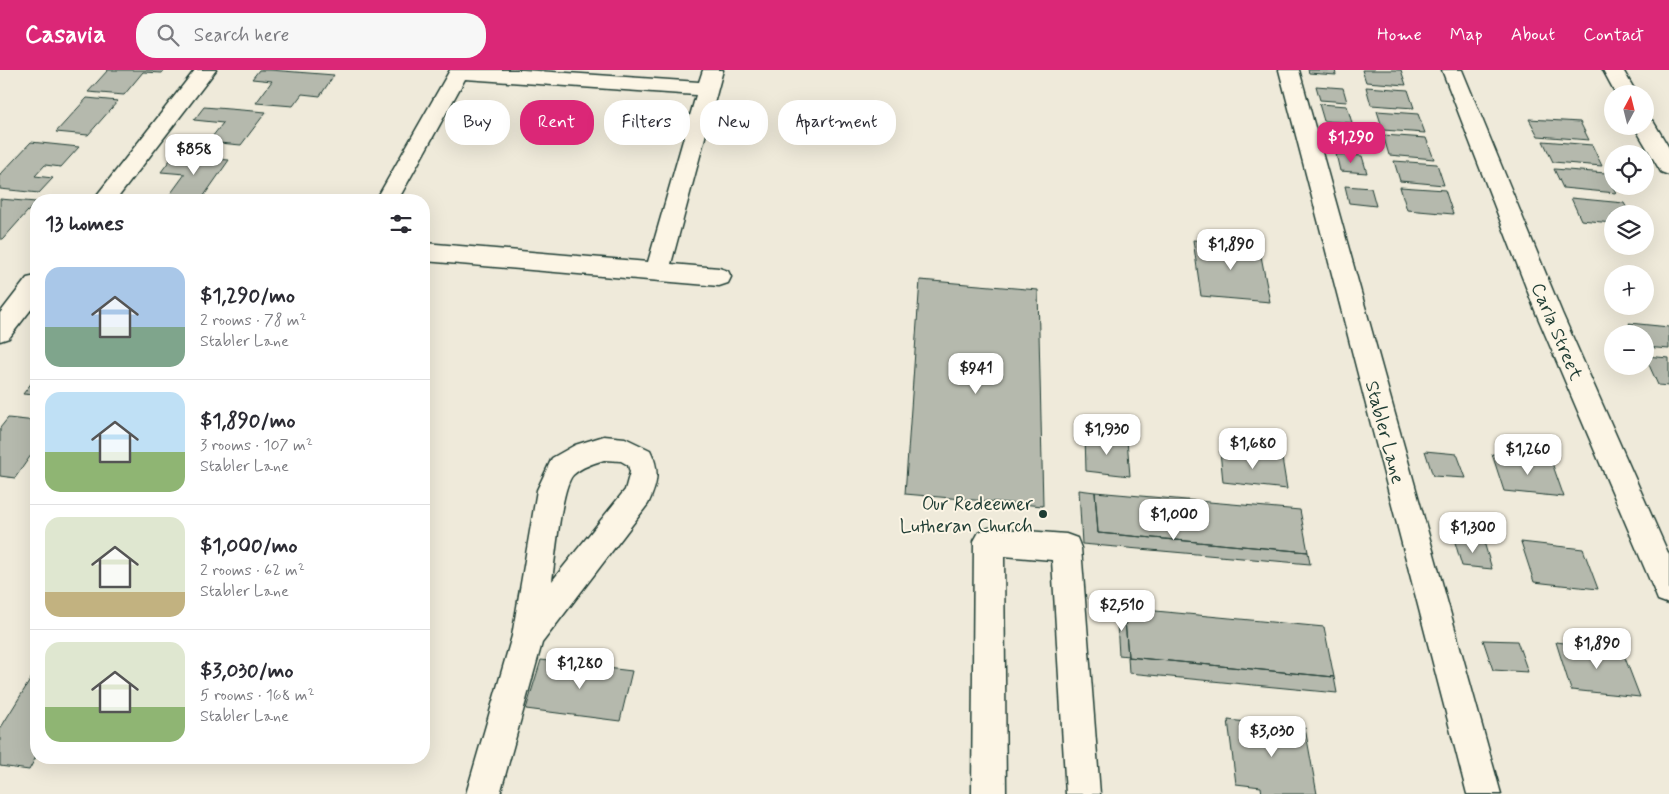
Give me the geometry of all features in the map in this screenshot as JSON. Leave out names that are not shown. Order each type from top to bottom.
[{"type":"street","points":[[109,194],[206,70]]},
{"type":"street","name":"Stabler Lane","points":[[1289,70],[1484,794]]},
{"type":"street","name":"Carla Street","points":[[1452,70],[1549,313],[1669,590]]},
{"type":"street","points":[[1613,70],[1622,85]]},
{"type":"street","points":[[390,194],[460,71],[710,80],[657,272]]},
{"type":"street","points":[[1650,135],[1669,167]]},
{"type":"street","points":[[430,253],[719,277]]},
{"type":"street","points":[[0,331],[30,293]]},
{"type":"street","points":[[482,794],[494,759],[528,636],[551,490],[562,467],[585,452],[604,448],[625,450],[640,458],[644,472],[638,495],[528,636]]},
{"type":"street","points":[[989,794],[989,541],[1066,548],[1084,794]]},
{"type":"building","points":[[108,70],[164,70],[162,73],[143,72],[124,95],[88,92]]},
{"type":"building","points":[[259,70],[334,75],[320,96],[302,94],[293,106],[256,103],[272,81],[252,79]]},
{"type":"building","points":[[1308,70],[1335,70],[1336,75],[1309,73]]},
{"type":"building","points":[[1362,70],[1401,70],[1406,85],[1366,82]]},
{"type":"building","points":[[1316,86],[1343,88],[1347,102],[1320,100]]},
{"type":"building","points":[[1366,87],[1408,90],[1414,108],[1371,105]]},
{"type":"building","points":[[87,98],[118,101],[88,135],[56,132]]},
{"type":"building","points":[[1319,104],[1347,106],[1352,123],[1324,121]]},
{"type":"building","points":[[204,107],[266,112],[241,145],[208,142],[223,123],[194,120]]},
{"type":"building","points":[[1377,111],[1418,114],[1425,133],[1383,130]]},
{"type":"building","points":[[1529,119],[1580,122],[1589,140],[1538,136]]},
{"type":"building","points":[[1383,135],[1426,138],[1434,159],[1389,155]]},
{"type":"building","points":[[1333,137],[1358,139],[1362,153],[1337,151]]},
{"type":"building","points":[[1543,141],[1592,145],[1602,166],[1553,162]]},
{"type":"building","points":[[31,142],[79,147],[61,167],[45,165],[35,176],[53,178],[39,193],[0,189],[0,175]]},
{"type":"building","points":[[1336,154],[1362,156],[1367,173],[1340,171]]},
{"type":"building","points":[[173,156],[229,160],[205,194],[170,194],[185,174],[161,172]]},
{"type":"building","points":[[1394,161],[1437,164],[1444,185],[1400,181]]},
{"type":"building","points":[[1554,169],[1604,173],[1604,192],[1563,188]]},
{"type":"building","points":[[1345,186],[1371,188],[1376,206],[1349,203]]},
{"type":"building","points":[[1400,187],[1445,190],[1453,214],[1407,210]]},
{"type":"building","points":[[1571,198],[1624,203],[1625,205],[1604,205],[1604,222],[1581,220]]},
{"type":"building","points":[[0,199],[30,202],[30,209],[3,239],[0,239]]},
{"type":"building","points":[[1193,240],[1259,246],[1270,302],[1201,296]]},
{"type":"building","points":[[920,280],[1038,290],[1043,506],[905,494]]},
{"type":"building","points":[[1629,323],[1649,325],[1630,325]]},
{"type":"building","points":[[1654,326],[1669,327],[1669,349],[1654,348]]},
{"type":"building","points":[[1654,357],[1669,358],[1669,386],[1658,385],[1654,375]]},
{"type":"building","points":[[30,385],[30,395],[23,394]]},
{"type":"building","points":[[8,418],[30,420],[30,457],[15,478],[0,476],[0,428]]},
{"type":"building","points":[[1085,435],[1127,440],[1130,476],[1086,471]]},
{"type":"building","points":[[1220,451],[1282,458],[1287,489],[1223,482]]},
{"type":"building","points":[[1425,451],[1457,454],[1466,478],[1433,476]]},
{"type":"building","points":[[1492,454],[1551,460],[1564,497],[1504,491]]},
{"type":"building","points":[[1079,490],[1095,492],[1098,533],[1308,552],[1310,564],[1082,544]]},
{"type":"building","points":[[1095,492],[1300,510],[1308,552],[1098,533]]},
{"type":"building","points":[[1454,539],[1484,542],[1492,569],[1462,566]]},
{"type":"building","points":[[1521,542],[1583,549],[1598,589],[1534,582]]},
{"type":"building","points":[[1116,608],[1124,608],[1128,656],[1119,655]]},
{"type":"building","points":[[1124,608],[1324,627],[1334,677],[1128,657]]},
{"type":"building","points":[[1483,640],[1517,641],[1528,672],[1493,670]]},
{"type":"building","points":[[1556,642],[1622,650],[1640,697],[1571,690]]},
{"type":"building","points":[[1128,657],[1334,677],[1337,693],[1129,673]]},
{"type":"building","points":[[541,660],[632,671],[620,721],[526,709]]},
{"type":"building","points":[[30,680],[30,764],[32,764],[29,770],[0,766],[0,729]]},
{"type":"building","points":[[1228,720],[1305,728],[1317,794],[1262,794],[1261,787],[1236,784]]},
{"type":"place","name":"Our Redeemer Lutheran Church","points":[[1043,514]]}]
